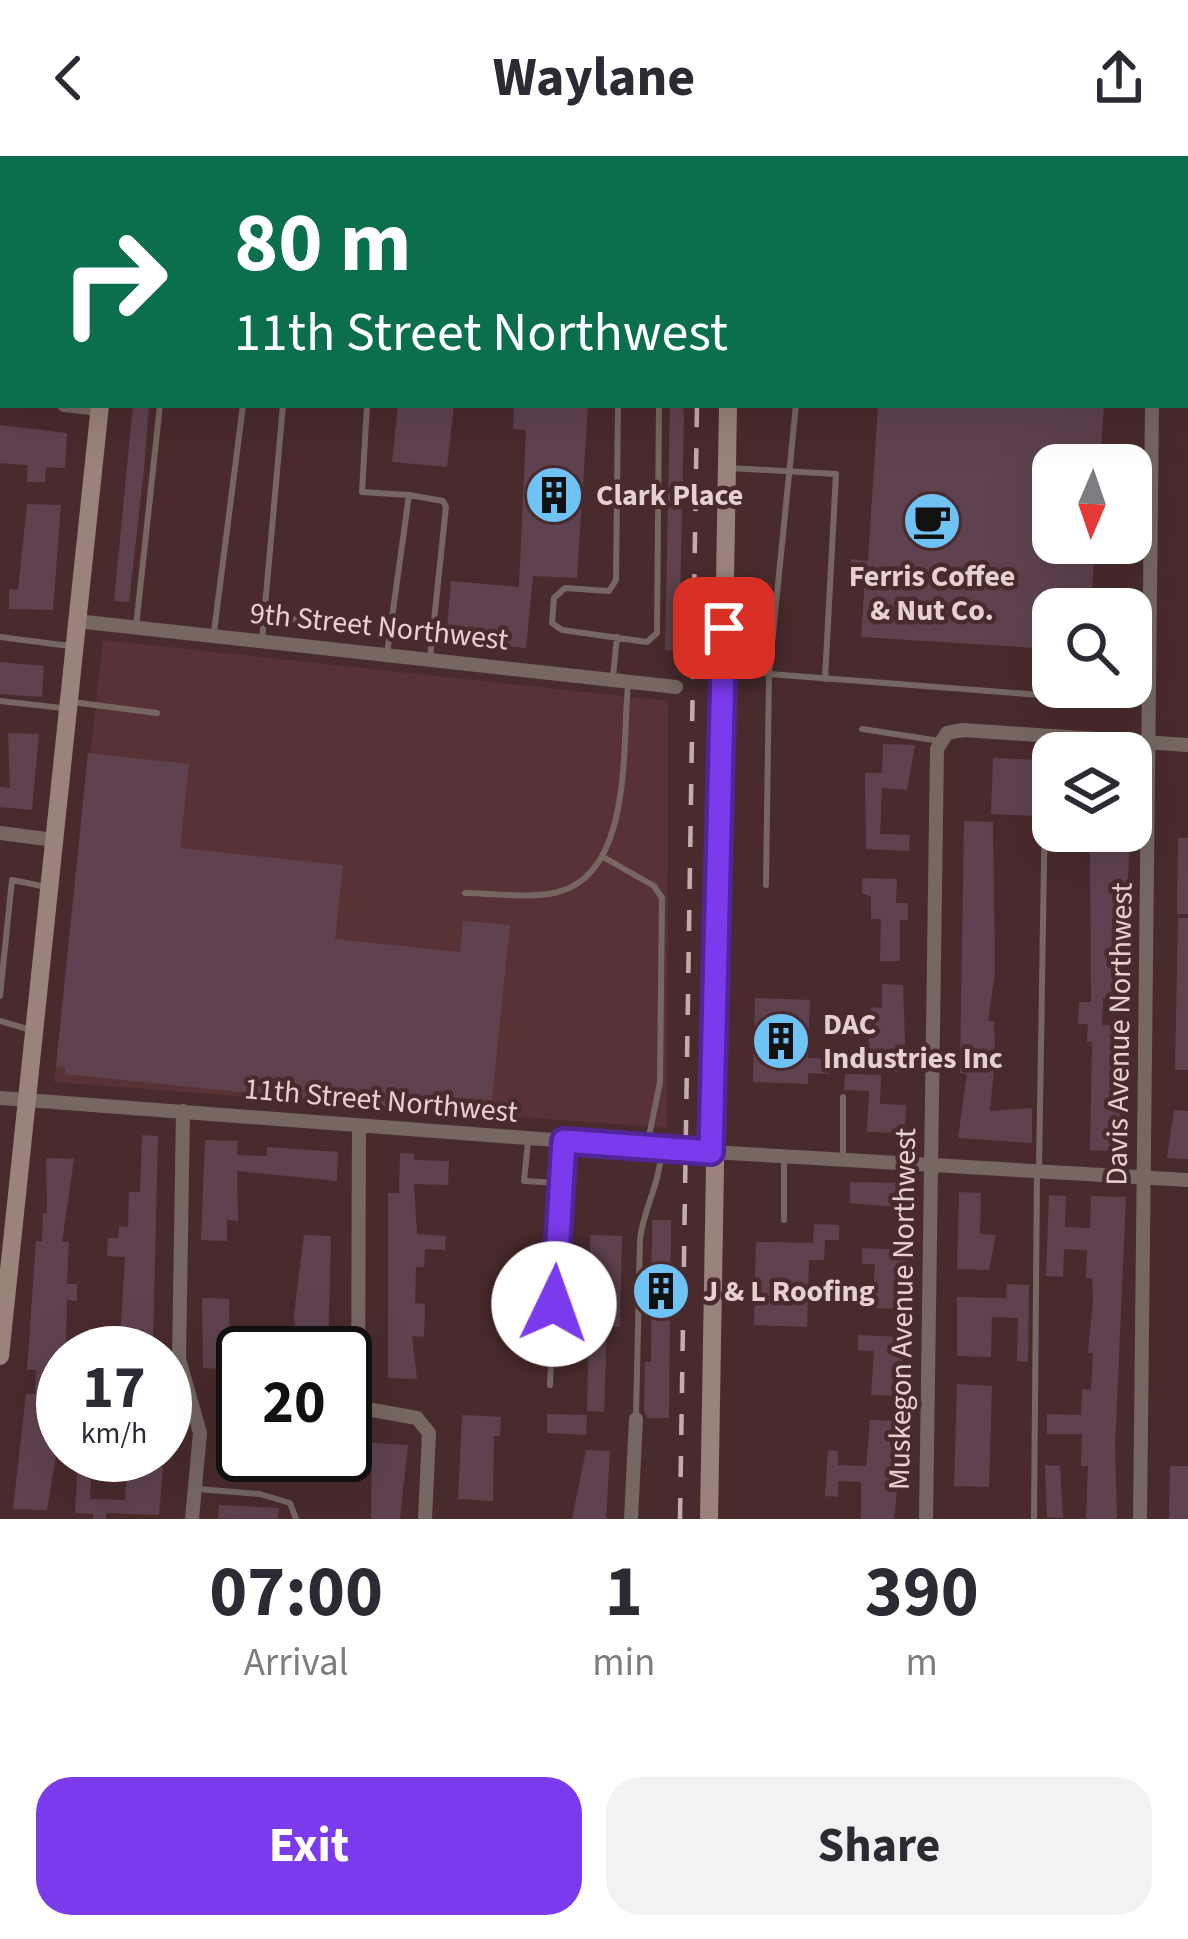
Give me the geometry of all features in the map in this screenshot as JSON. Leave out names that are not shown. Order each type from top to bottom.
[{"type":"street","points":[[0,1356],[100,408]]},
{"type":"street","points":[[709,1519],[711,1152],[728,408]]},
{"type":"street","name":"Davis Avenue Northwest","points":[[1150,732],[1152,408]]},
{"type":"street","name":"9th Street Northwest","points":[[76,621],[676,687]]},
{"type":"street","points":[[940,741],[963,730],[1032,734]]},
{"type":"street","name":"Muskegon Avenue Northwest","points":[[926,1519],[934,760],[940,741]]},
{"type":"street","points":[[1152,742],[1188,745]]},
{"type":"street","points":[[0,833],[54,840]]},
{"type":"street","name":"Davis Avenue Northwest","points":[[1139,1519],[1148,852]]},
{"type":"street","name":"11th Street Northwest","points":[[0,1097],[711,1152],[1188,1180]]},
{"type":"street","points":[[183,1111],[179,1359],[182,1385],[198,1417],[192,1519]]},
{"type":"street","points":[[359,1126],[358,1399],[367,1409],[417,1418],[429,1433],[425,1519]]},
{"type":"street","points":[[631,1519],[636,1420]]},
{"type":"lane","points":[[136,627],[160,408]]},
{"type":"lane","points":[[214,635],[243,408]]},
{"type":"lane","points":[[262,640],[283,408]]},
{"type":"lane","points":[[368,408],[362,492],[443,501],[446,507],[430,658]]},
{"type":"lane","points":[[618,408],[616,580],[609,591],[565,589],[554,598],[552,623],[562,630],[647,642],[657,633],[659,408]]},
{"type":"lane","points":[[766,885],[769,674],[796,408]]},
{"type":"lane","points":[[727,468],[836,474],[825,679]]},
{"type":"lane","points":[[387,654],[409,495]]},
{"type":"lane","points":[[264,616],[348,626]]},
{"type":"lane","points":[[0,637],[74,646]]},
{"type":"lane","points":[[465,893],[561,892],[605,858],[615,833],[617,637]]},
{"type":"lane","points":[[724,667],[1032,694]]},
{"type":"lane","points":[[0,700],[158,713]]},
{"type":"lane","points":[[862,729],[940,741]]},
{"type":"lane","points":[[1034,1519],[1044,852]]},
{"type":"lane","points":[[605,858],[654,886],[662,898],[656,1192],[645,1212],[640,1239],[636,1420]]},
{"type":"lane","points":[[0,878],[50,887]]},
{"type":"lane","points":[[0,996],[12,880]]},
{"type":"lane","points":[[0,1021],[34,1030]]},
{"type":"lane","points":[[843,1097],[843,1158]]},
{"type":"lane","points":[[529,1139],[524,1181],[559,1183]]},
{"type":"lane","points":[[550,1384],[564,1141]]},
{"type":"lane","points":[[784,1155],[784,1220]]},
{"type":"lane","points":[[195,1489],[260,1493],[290,1503],[296,1519]]},
{"type":"shaded area","points":[[103,640],[668,701],[667,1128],[54,1082]]},
{"type":"building","points":[[133,408],[149,408],[129,602],[114,601]]},
{"type":"building","points":[[398,408],[454,408],[447,467],[392,462]]},
{"type":"building","name":"Clark Place","points":[[514,408],[588,408],[577,578],[533,576],[526,648],[446,641],[451,581],[519,587],[526,430],[513,429]]},
{"type":"building","points":[[670,408],[683,408],[679,650],[665,650]]},
{"type":"building","points":[[878,408],[1104,408],[1101,444],[1032,444],[1032,564],[1094,564],[1092,588],[1032,588],[1032,648],[861,637],[865,579],[849,578],[851,559],[868,561]]},
{"type":"building","points":[[0,425],[67,433],[65,468],[46,467],[45,482],[27,482],[28,465],[0,463]]},
{"type":"building","points":[[27,504],[61,505],[53,610],[9,609],[9,589],[18,590]]},
{"type":"building","points":[[0,662],[44,666],[42,697],[0,694]]},
{"type":"building","points":[[8,733],[39,734],[32,810],[0,807],[0,787],[10,788]]},
{"type":"building","points":[[883,744],[915,745],[907,790],[882,788],[880,834],[910,835],[909,851],[866,849],[865,773],[882,773]]},
{"type":"building","points":[[88,753],[189,764],[180,848],[343,865],[335,939],[460,952],[463,921],[510,925],[490,1118],[65,1074],[65,1067],[56,1066]]},
{"type":"building","points":[[993,758],[1032,760],[1032,816],[991,814]]},
{"type":"building","points":[[964,821],[993,822],[995,972],[988,1021],[994,1021],[995,1058],[990,1111],[1032,1108],[1032,1143],[958,1138],[967,1074],[960,1073]]},
{"type":"building","points":[[1178,838],[1188,838],[1188,914],[1177,914]]},
{"type":"building","points":[[1090,852],[1129,852],[1124,998],[1103,998],[1102,1025],[1126,1026],[1120,1129],[1125,1129],[1124,1152],[1090,1150],[1092,1042],[1087,1042],[1088,1024],[1078,1024],[1079,1002],[1091,1002]]},
{"type":"building","points":[[862,878],[897,879],[896,903],[908,903],[908,920],[900,920],[900,961],[880,961],[881,919],[871,919],[871,897],[862,893]]},
{"type":"building","points":[[1178,918],[1188,918],[1188,1070],[1175,1070]]},
{"type":"building","points":[[882,984],[903,985],[906,1072],[872,1071],[868,1032],[871,1007],[882,1008]]},
{"type":"building","name":"DAC Industries Inc","points":[[755,998],[810,1000],[808,1058],[830,1059],[829,1074],[808,1073],[808,1084],[753,1082]]},
{"type":"building","points":[[845,1074],[881,1075],[880,1104],[906,1105],[905,1133],[867,1132],[869,1091],[844,1090]]},
{"type":"building","points":[[1174,1110],[1188,1111],[1188,1159],[1167,1158]]},
{"type":"building","points":[[142,1135],[158,1136],[153,1326],[121,1326],[125,1257],[107,1256],[108,1238],[118,1238],[119,1226],[128,1227],[129,1192],[140,1192]]},
{"type":"building","points":[[205,1140],[238,1141],[237,1155],[267,1156],[267,1147],[338,1152],[337,1181],[237,1171],[238,1221],[227,1220],[227,1241],[201,1240]]},
{"type":"building","points":[[400,1153],[414,1154],[414,1160],[449,1161],[448,1185],[414,1184],[417,1234],[446,1236],[445,1250],[425,1249],[424,1267],[416,1267],[415,1303],[425,1304],[424,1337],[412,1336],[417,1379],[388,1378],[388,1193],[399,1193]]},
{"type":"building","points":[[46,1158],[74,1159],[62,1242],[69,1242],[67,1284],[77,1284],[77,1301],[67,1300],[66,1326],[36,1326],[36,1370],[27,1370],[36,1241],[42,1241],[43,1213],[47,1213]]},
{"type":"building","points":[[850,1182],[905,1183],[909,1208],[850,1203]]},
{"type":"building","points":[[959,1192],[981,1193],[980,1234],[996,1235],[989,1270],[957,1269]]},
{"type":"building","points":[[1049,1195],[1066,1196],[1065,1227],[1090,1228],[1091,1196],[1126,1197],[1115,1447],[1117,1519],[1086,1519],[1088,1466],[1081,1466],[1082,1434],[1047,1434],[1047,1414],[1081,1415],[1082,1389],[1091,1390],[1093,1353],[1088,1353],[1093,1301],[1092,1278],[1086,1278],[1087,1250],[1064,1249],[1063,1277],[1046,1276]]},
{"type":"building","name":"J & L Roofing","points":[[652,1220],[671,1220],[669,1418],[647,1418],[644,1411],[645,1362],[651,1362]]},
{"type":"building","points":[[814,1224],[839,1225],[839,1240],[825,1240],[824,1260],[809,1260],[807,1327],[754,1325],[756,1242],[813,1243]]},
{"type":"building","points":[[304,1235],[331,1236],[329,1326],[295,1326]]},
{"type":"building","points":[[590,1235],[622,1236],[620,1327],[607,1327],[604,1412],[587,1411],[589,1315],[561,1314],[563,1266],[590,1266]]},
{"type":"building","points":[[862,1248],[908,1250],[902,1309],[872,1308],[875,1264],[862,1264]]},
{"type":"building","points":[[1007,1284],[1029,1285],[1028,1362],[1017,1361],[1018,1318],[992,1317],[991,1357],[957,1356],[957,1297],[1006,1298]]},
{"type":"building","points":[[202,1298],[229,1299],[229,1326],[216,1326],[216,1368],[203,1368]]},
{"type":"building","points":[[858,1335],[901,1337],[902,1396],[871,1395],[874,1351],[858,1350]]},
{"type":"building","points":[[36,1370],[36,1482],[52,1482],[47,1510],[13,1509],[26,1394],[35,1394]]},
{"type":"building","points":[[957,1384],[992,1386],[989,1487],[954,1486]]},
{"type":"building","points":[[547,1414],[587,1415],[586,1435],[547,1433]]},
{"type":"building","points":[[462,1415],[501,1417],[500,1436],[494,1436],[493,1501],[458,1499]]},
{"type":"building","points":[[870,1420],[902,1421],[904,1461],[900,1461],[894,1519],[861,1519],[861,1482],[838,1481],[838,1497],[825,1496],[828,1450],[838,1451],[838,1465],[866,1466]]},
{"type":"building","points":[[372,1443],[408,1445],[400,1519],[371,1519]]},
{"type":"building","points":[[586,1450],[610,1451],[606,1519],[572,1519]]},
{"type":"building","points":[[1045,1465],[1060,1466],[1063,1518],[1047,1517]]},
{"type":"building","points":[[1170,1466],[1188,1466],[1188,1519],[1169,1519]]},
{"type":"building","points":[[77,1482],[91,1482],[90,1499],[125,1500],[126,1482],[162,1482],[159,1515],[106,1513],[106,1519],[93,1519],[93,1514],[75,1513]]},
{"type":"building","points":[[219,1505],[279,1508],[278,1519],[218,1519]]},
{"type":"railway","points":[[680,1519],[697,408]]},
{"type":"place","name":"Clark Place","points":[[554,495]]},
{"type":"place","name":"Ferris Coffee & Nut Co.","points":[[932,521]]},
{"type":"place","name":"DAC Industries Inc","points":[[781,1041]]},
{"type":"place","name":"J & L Roofing","points":[[661,1291]]},
{"type":"route","points":[[554,1304],[564,1141],[711,1152],[724,628]]}]
